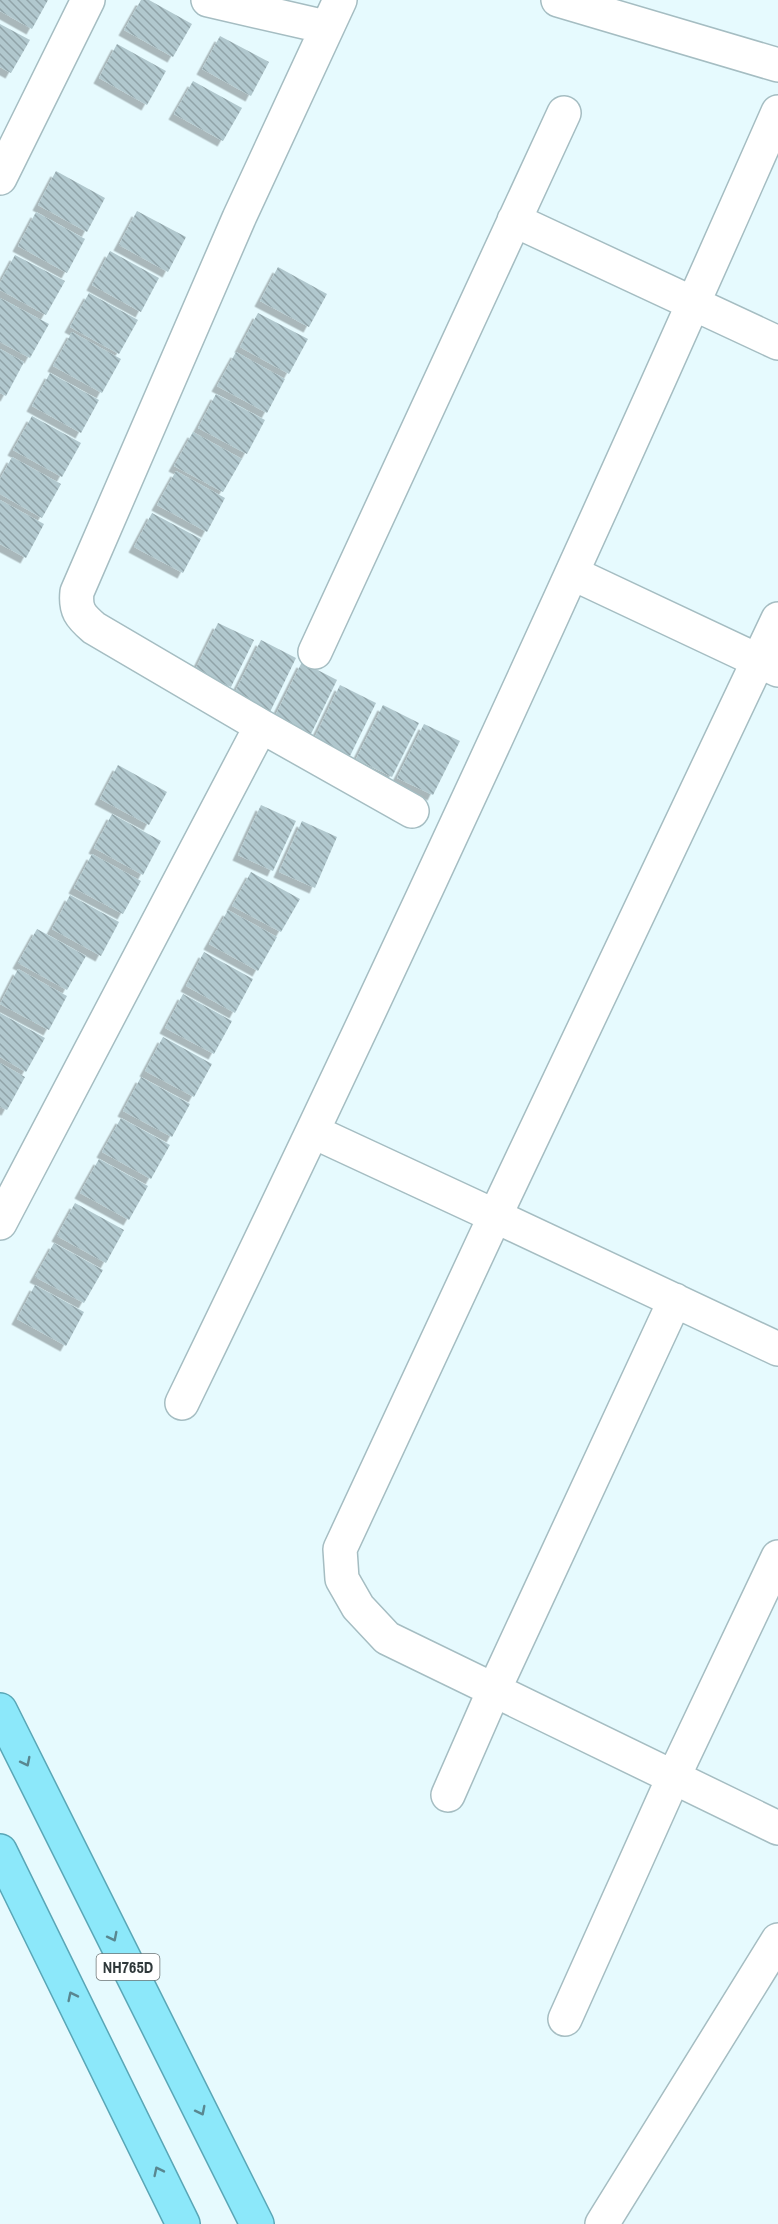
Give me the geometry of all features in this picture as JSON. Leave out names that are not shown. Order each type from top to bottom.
[{"type":"highway","name":"NH765D","points":[[0,1710],[257,2224]]},
{"type":"highway","points":[[0,1851],[183,2224]]},
{"type":"street","points":[[0,178],[88,0]]},
{"type":"street","points":[[208,0],[333,13],[239,218],[77,592],[75,606],[82,618],[94,628],[412,811]]},
{"type":"street","points":[[558,0],[778,65]]},
{"type":"street","points":[[182,1403],[314,1131],[574,574],[778,112]]},
{"type":"street","points":[[315,652],[564,113]]},
{"type":"street","points":[[514,220],[778,344]]},
{"type":"street","points":[[574,574],[768,666]]},
{"type":"street","points":[[778,619],[768,666],[495,1216],[340,1549],[342,1579],[358,1607],[387,1638],[778,1828]]},
{"type":"street","points":[[0,1223],[261,726]]},
{"type":"street","points":[[314,1131],[778,1349]]},
{"type":"street","points":[[448,1795],[494,1690],[675,1300]]},
{"type":"street","points":[[564,2019],[674,1776],[778,1557]]},
{"type":"street","points":[[602,2224],[778,1940]]},
{"type":"building","points":[[0,0],[48,0],[32,29],[0,11]]},
{"type":"building","points":[[141,0],[149,0],[192,24],[173,57],[124,30]]},
{"type":"building","points":[[0,24],[30,40],[11,73],[0,67]]},
{"type":"building","points":[[220,36],[269,62],[251,96],[202,69]]},
{"type":"building","points":[[117,44],[166,71],[147,105],[99,78]]},
{"type":"building","points":[[193,81],[242,108],[223,141],[174,114]]},
{"type":"building","points":[[56,171],[105,198],[87,232],[38,205]]},
{"type":"building","points":[[137,211],[186,237],[168,272],[119,245]]},
{"type":"building","points":[[36,212],[85,239],[67,273],[18,246]]},
{"type":"building","points":[[110,251],[159,278],[141,312],[92,285]]},
{"type":"building","points":[[15,255],[65,281],[46,315],[0,290],[0,283]]},
{"type":"building","points":[[278,267],[327,294],[309,327],[260,301]]},
{"type":"building","points":[[89,293],[138,320],[119,354],[70,327]]},
{"type":"building","points":[[0,298],[49,324],[30,358],[0,342]]},
{"type":"building","points":[[258,313],[308,339],[289,374],[240,347]]},
{"type":"building","points":[[72,332],[121,359],[102,393],[53,366]]},
{"type":"building","points":[[0,349],[24,362],[6,396],[0,393]]},
{"type":"building","points":[[236,352],[285,379],[267,413],[217,386]]},
{"type":"building","points":[[50,373],[99,400],[81,433],[32,406]]},
{"type":"building","points":[[216,394],[265,420],[247,454],[198,428]]},
{"type":"building","points":[[32,416],[81,443],[62,477],[13,450]]},
{"type":"building","points":[[193,432],[242,459],[223,492],[174,466]]},
{"type":"building","points":[[12,457],[61,484],[42,518],[0,494],[0,479]]},
{"type":"building","points":[[176,471],[225,498],[207,532],[157,505]]},
{"type":"building","points":[[0,500],[44,524],[26,558],[0,544]]},
{"type":"building","points":[[152,513],[201,539],[183,573],[134,547]]},
{"type":"building","points":[[218,623],[254,640],[231,687],[195,670]]},
{"type":"building","points":[[261,640],[296,658],[270,712],[234,694]]},
{"type":"building","points":[[302,662],[337,680],[311,734],[275,716]]},
{"type":"building","points":[[340,685],[376,703],[350,756],[314,739]]},
{"type":"building","points":[[383,705],[419,723],[392,777],[356,759]]},
{"type":"building","points":[[424,724],[460,741],[433,795],[397,778]]},
{"type":"building","points":[[118,765],[167,792],[149,825],[100,799]]},
{"type":"building","points":[[261,805],[296,821],[273,871],[238,855]]},
{"type":"building","points":[[112,814],[161,841],[143,875],[94,848]]},
{"type":"building","points":[[302,821],[337,837],[315,888],[279,872]]},
{"type":"building","points":[[92,854],[141,881],[123,914],[74,888]]},
{"type":"building","points":[[251,872],[300,899],[281,932],[232,906]]},
{"type":"building","points":[[70,895],[119,922],[101,956],[52,929]]},
{"type":"building","points":[[228,910],[277,937],[258,971],[209,944]]},
{"type":"building","points":[[37,929],[86,956],[67,990],[18,963]]},
{"type":"building","points":[[204,952],[253,979],[235,1013],[186,986]]},
{"type":"building","points":[[18,969],[67,996],[49,1030],[0,1004]]},
{"type":"building","points":[[183,994],[232,1021],[214,1054],[165,1028]]},
{"type":"building","points":[[0,1013],[45,1038],[26,1072],[0,1057]]},
{"type":"building","points":[[163,1037],[212,1064],[194,1097],[145,1071]]},
{"type":"building","points":[[0,1063],[25,1077],[7,1110],[0,1107]]},
{"type":"building","points":[[141,1077],[190,1104],[172,1137],[123,1111]]},
{"type":"building","points":[[121,1118],[170,1145],[151,1179],[102,1152]]},
{"type":"building","points":[[99,1159],[148,1186],[129,1220],[80,1193]]},
{"type":"building","points":[[75,1203],[124,1230],[106,1263],[57,1236]]},
{"type":"building","points":[[54,1243],[103,1270],[84,1303],[35,1277]]},
{"type":"building","points":[[35,1285],[84,1312],[66,1346],[17,1319]]}]
